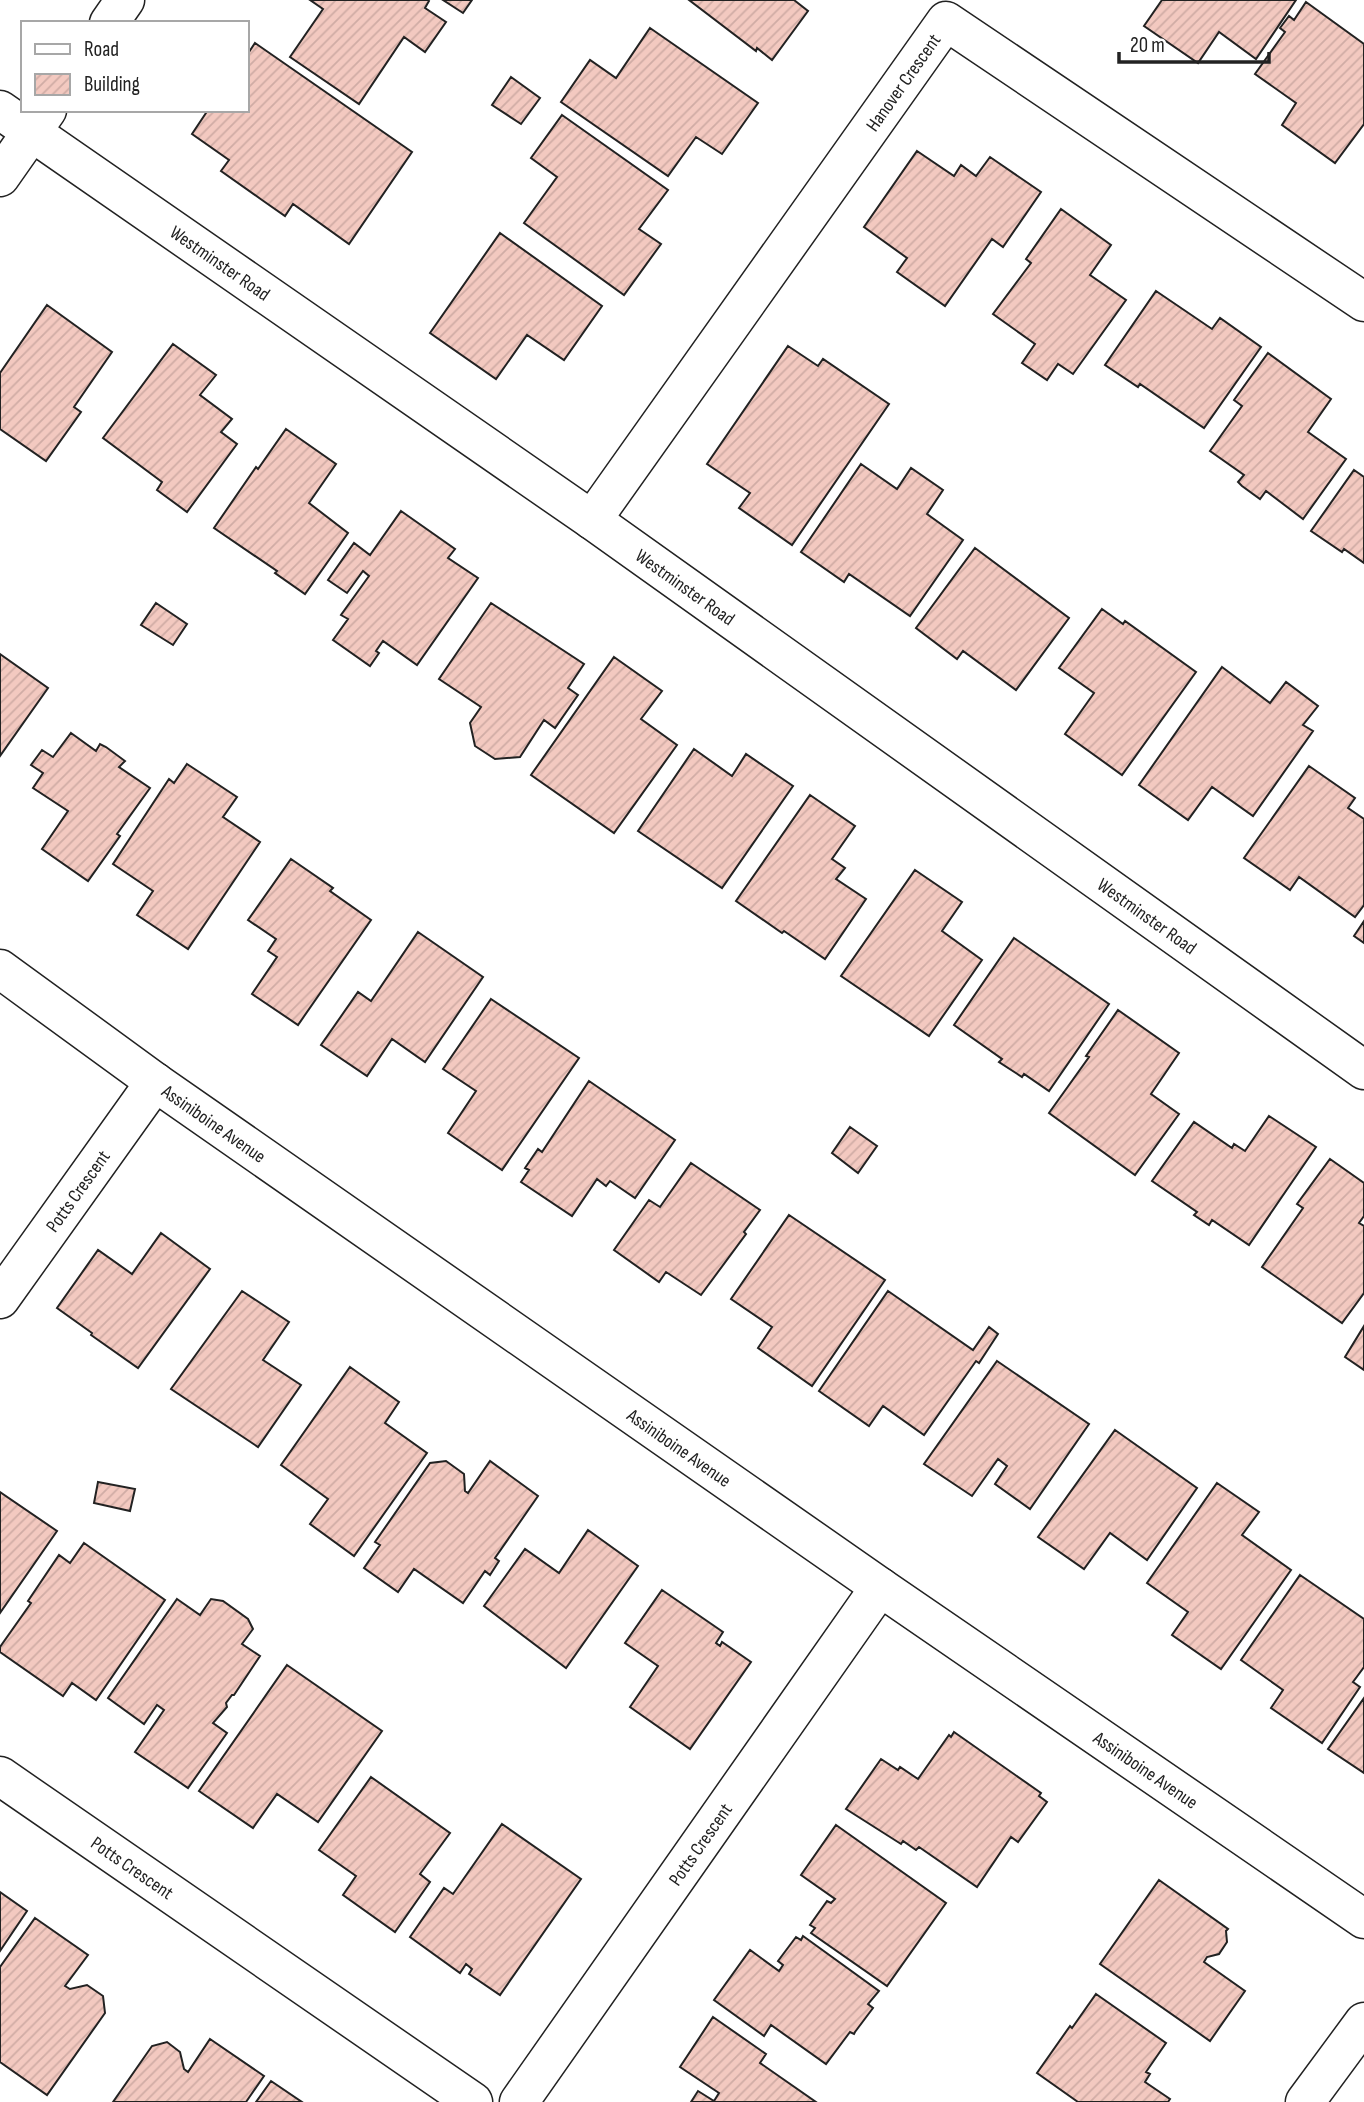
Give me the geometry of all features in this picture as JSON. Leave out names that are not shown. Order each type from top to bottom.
[{"type":"street","points":[[110,21],[125,0]]},
{"type":"street","name":"Hanover Crescent","points":[[592,520],[946,21],[1364,302]]},
{"type":"street","name":"Westminster Road","points":[[0,110],[39,121],[592,520],[1364,1070]]},
{"type":"street","points":[[0,177],[39,121]]},
{"type":"street","name":"Assiniboine Avenue","points":[[0,969],[155,1082],[880,1587],[1364,1919]]},
{"type":"street","name":"Potts Crescent","points":[[0,1299],[155,1082]]},
{"type":"street","name":"Potts Crescent","points":[[519,2102],[880,1587]]},
{"type":"street","name":"Potts Crescent","points":[[0,1776],[473,2102]]},
{"type":"street","points":[[1305,2102],[1364,2022]]},
{"type":"building","points":[[310,0],[428,0],[425,8],[446,22],[425,52],[404,37],[359,104],[290,57],[323,9]]},
{"type":"building","points":[[443,0],[472,0],[463,13]]},
{"type":"building","points":[[689,0],[794,0],[808,11],[772,60]]},
{"type":"building","points":[[1162,0],[1296,0],[1256,59],[1219,32],[1198,63],[1144,26]]},
{"type":"building","points":[[1306,2],[1364,44],[1364,124],[1335,163],[1282,125],[1296,103],[1255,74],[1285,32],[1280,28],[1289,16],[1294,20]]},
{"type":"building","points":[[650,28],[758,103],[722,154],[696,137],[668,176],[561,102],[590,60],[616,78]]},
{"type":"building","points":[[255,43],[412,152],[349,244],[293,204],[285,216],[262,200],[221,171],[229,160],[192,134],[207,112],[248,112],[248,54]]},
{"type":"building","points":[[511,77],[540,98],[521,124],[492,105]]},
{"type":"building","points":[[562,115],[668,190],[639,229],[661,244],[624,295],[524,223],[557,177],[531,158]]},
{"type":"building","points":[[917,151],[954,176],[961,165],[976,176],[990,157],[1041,192],[1003,247],[992,239],[945,306],[897,272],[907,258],[864,227]]},
{"type":"building","points":[[1061,209],[1111,245],[1090,275],[1126,300],[1073,374],[1058,364],[1047,380],[1022,363],[1035,344],[993,314],[1031,263],[1026,259]]},
{"type":"building","points":[[500,233],[602,306],[564,360],[527,335],[496,379],[430,333]]},
{"type":"building","points":[[1156,291],[1212,329],[1220,318],[1261,347],[1204,428],[1140,384],[1138,387],[1105,365]]},
{"type":"building","points":[[47,305],[112,352],[74,407],[81,412],[46,461],[0,429],[0,373]]},
{"type":"building","points":[[173,344],[216,375],[200,395],[232,419],[221,432],[237,444],[187,512],[157,490],[162,482],[103,438]]},
{"type":"building","points":[[788,346],[818,366],[823,359],[889,404],[792,545],[739,508],[750,493],[707,464]]},
{"type":"building","points":[[1268,353],[1331,399],[1308,432],[1346,459],[1303,519],[1266,491],[1260,499],[1242,486],[1238,482],[1244,475],[1210,451],[1242,406],[1234,400]]},
{"type":"building","points":[[286,429],[336,464],[309,503],[348,533],[305,594],[275,573],[277,571],[214,528]]},
{"type":"building","points":[[861,464],[897,489],[911,468],[943,490],[927,514],[963,540],[910,616],[849,574],[844,582],[801,552]]},
{"type":"building","points":[[1354,470],[1364,477],[1364,563],[1311,531]]},
{"type":"building","points":[[401,511],[455,549],[448,558],[478,578],[417,665],[383,641],[370,666],[333,640],[348,619],[341,615],[369,576],[363,571],[347,593],[328,580],[354,543],[370,555]]},
{"type":"building","points":[[975,548],[1069,618],[1016,690],[963,651],[957,659],[916,628]]},
{"type":"building","points":[[156,603],[187,624],[173,645],[141,625]]},
{"type":"building","points":[[491,603],[584,664],[568,688],[578,695],[555,728],[544,720],[520,757],[495,759],[475,746],[470,723],[481,707],[439,679]]},
{"type":"building","points":[[1102,609],[1123,624],[1125,621],[1196,672],[1122,775],[1065,734],[1094,693],[1059,668]]},
{"type":"building","points":[[0,654],[48,688],[0,756]]},
{"type":"building","points":[[614,657],[662,691],[641,719],[677,745],[614,833],[531,775]]},
{"type":"building","points":[[1222,667],[1270,703],[1286,682],[1318,706],[1303,725],[1313,731],[1253,816],[1212,787],[1188,820],[1139,785]]},
{"type":"building","points":[[71,733],[96,751],[100,744],[106,747],[125,761],[119,767],[150,788],[88,881],[42,849],[68,811],[33,788],[43,773],[31,765],[42,750],[53,757]]},
{"type":"building","points":[[694,749],[732,776],[746,754],[793,786],[722,888],[638,831]]},
{"type":"building","points":[[187,764],[237,797],[223,817],[260,842],[188,949],[137,915],[153,891],[113,864],[169,779],[174,783]]},
{"type":"building","points":[[1309,766],[1355,798],[1348,808],[1364,819],[1364,905],[1355,917],[1299,877],[1290,890],[1244,858]]},
{"type":"building","points":[[810,795],[855,826],[832,859],[845,868],[836,879],[866,899],[825,959],[736,901]]},
{"type":"building","points":[[291,859],[333,888],[330,891],[371,920],[298,1025],[252,994],[277,957],[268,951],[276,939],[248,920]]},
{"type":"building","points":[[915,870],[962,902],[942,931],[982,960],[929,1036],[841,976]]},
{"type":"building","points":[[1364,921],[1364,943],[1354,936]]},
{"type":"building","points":[[418,932],[483,977],[425,1062],[392,1039],[367,1076],[321,1045],[358,992],[371,1001]]},
{"type":"building","points":[[1014,938],[1109,1004],[1049,1091],[1024,1074],[1022,1077],[999,1062],[1002,1059],[954,1025]]},
{"type":"building","points":[[491,999],[579,1058],[502,1170],[448,1133],[476,1091],[443,1069]]},
{"type":"building","points":[[1118,1010],[1179,1053],[1151,1094],[1179,1114],[1135,1175],[1049,1113]]},
{"type":"building","points":[[589,1081],[675,1140],[635,1198],[610,1181],[606,1186],[597,1179],[572,1216],[521,1182],[529,1170],[525,1168],[538,1149],[542,1152]]},
{"type":"building","points":[[1269,1116],[1316,1147],[1249,1245],[1212,1220],[1209,1225],[1194,1215],[1197,1212],[1152,1181],[1194,1122],[1232,1148],[1234,1144],[1245,1151]]},
{"type":"building","points":[[850,1127],[877,1146],[858,1173],[832,1153]]},
{"type":"building","points":[[1330,1159],[1364,1183],[1364,1216],[1359,1223],[1364,1226],[1364,1293],[1342,1323],[1262,1267],[1303,1208],[1297,1204]]},
{"type":"building","points":[[691,1163],[760,1210],[744,1232],[746,1234],[701,1295],[666,1272],[659,1282],[614,1250],[649,1200],[660,1207]]},
{"type":"building","points":[[789,1215],[885,1280],[812,1386],[758,1348],[772,1327],[731,1299]]},
{"type":"building","points":[[161,1233],[210,1269],[138,1368],[57,1308],[98,1250],[132,1274]]},
{"type":"building","points":[[242,1291],[289,1322],[263,1360],[301,1385],[258,1447],[171,1389]]},
{"type":"building","points":[[888,1291],[973,1350],[989,1327],[998,1334],[924,1435],[883,1406],[869,1426],[819,1391]]},
{"type":"building","points":[[1364,1326],[1364,1370],[1345,1357]]},
{"type":"building","points":[[997,1361],[1089,1424],[1030,1509],[995,1484],[1007,1466],[998,1459],[972,1496],[924,1464]]},
{"type":"building","points":[[350,1367],[399,1402],[385,1423],[427,1453],[354,1556],[310,1524],[328,1499],[281,1465]]},
{"type":"building","points":[[1115,1430],[1197,1488],[1147,1560],[1110,1533],[1084,1569],[1038,1537]]},
{"type":"building","points":[[446,1461],[464,1474],[465,1491],[468,1493],[490,1461],[538,1496],[495,1558],[499,1561],[490,1575],[485,1571],[463,1603],[414,1569],[398,1592],[364,1568],[380,1545],[375,1542],[430,1463]]},
{"type":"building","points":[[98,1482],[135,1489],[130,1511],[94,1503]]},
{"type":"building","points":[[1217,1483],[1259,1512],[1242,1535],[1291,1570],[1221,1669],[1172,1635],[1188,1612],[1147,1583]]},
{"type":"building","points":[[0,1492],[57,1531],[0,1613]]},
{"type":"building","points":[[588,1530],[638,1566],[566,1668],[484,1606],[525,1549],[559,1573]]},
{"type":"building","points":[[84,1543],[165,1600],[96,1700],[72,1683],[63,1696],[0,1652],[0,1647],[31,1603],[28,1601],[59,1555],[70,1563]]},
{"type":"building","points":[[1300,1575],[1364,1619],[1364,1667],[1353,1682],[1360,1687],[1322,1743],[1271,1708],[1283,1690],[1241,1660]]},
{"type":"building","points":[[662,1590],[723,1632],[716,1643],[720,1646],[722,1642],[751,1662],[690,1749],[630,1707],[658,1666],[625,1643]]},
{"type":"building","points":[[177,1599],[200,1615],[211,1599],[223,1601],[248,1619],[253,1629],[242,1644],[260,1656],[226,1703],[227,1707],[213,1723],[227,1733],[188,1788],[135,1752],[164,1710],[157,1705],[144,1724],[108,1698]]},
{"type":"building","points":[[287,1665],[382,1731],[318,1822],[277,1794],[253,1828],[199,1791]]},
{"type":"building","points":[[1364,1698],[1364,1773],[1328,1749]]},
{"type":"building","points":[[954,1732],[1041,1793],[1039,1796],[1047,1802],[1018,1842],[1011,1837],[977,1887],[919,1847],[916,1850],[903,1841],[901,1844],[846,1809],[881,1759],[918,1779],[949,1735],[951,1737]]},
{"type":"building","points":[[371,1777],[450,1833],[420,1874],[430,1882],[395,1932],[343,1895],[356,1876],[319,1850]]},
{"type":"building","points":[[502,1824],[581,1879],[500,1995],[469,1974],[472,1969],[466,1964],[460,1973],[410,1937],[444,1888],[453,1894]]},
{"type":"building","points":[[836,1825],[946,1903],[887,1986],[811,1933],[815,1928],[810,1925],[827,1901],[831,1903],[835,1899],[801,1875]]},
{"type":"building","points":[[1159,1880],[1228,1929],[1227,1942],[1219,1954],[1207,1957],[1204,1962],[1245,1991],[1210,2041],[1100,1964]]},
{"type":"building","points":[[0,1892],[27,1911],[0,1951]]},
{"type":"building","points":[[35,1918],[88,1955],[65,1986],[70,1989],[87,1985],[103,1996],[105,2013],[47,2095],[0,2062],[0,1967]]},
{"type":"building","points":[[803,1936],[879,1991],[868,2004],[873,2008],[854,2034],[850,2032],[826,2064],[771,2025],[764,2036],[714,2000],[750,1950],[779,1971],[783,1965],[778,1961],[796,1937],[801,1940]]},
{"type":"building","points":[[1096,1994],[1166,2043],[1146,2072],[1150,2074],[1145,2082],[1170,2099],[1168,2102],[1078,2102],[1037,2073]]},
{"type":"building","points":[[713,2017],[766,2054],[760,2063],[816,2102],[691,2102],[698,2091],[714,2101],[719,2093],[680,2067]]},
{"type":"building","points":[[210,2039],[264,2076],[246,2102],[113,2102],[152,2046],[167,2042],[180,2052],[184,2069],[188,2072]]},
{"type":"building","points":[[271,2081],[302,2102],[256,2102]]}]
